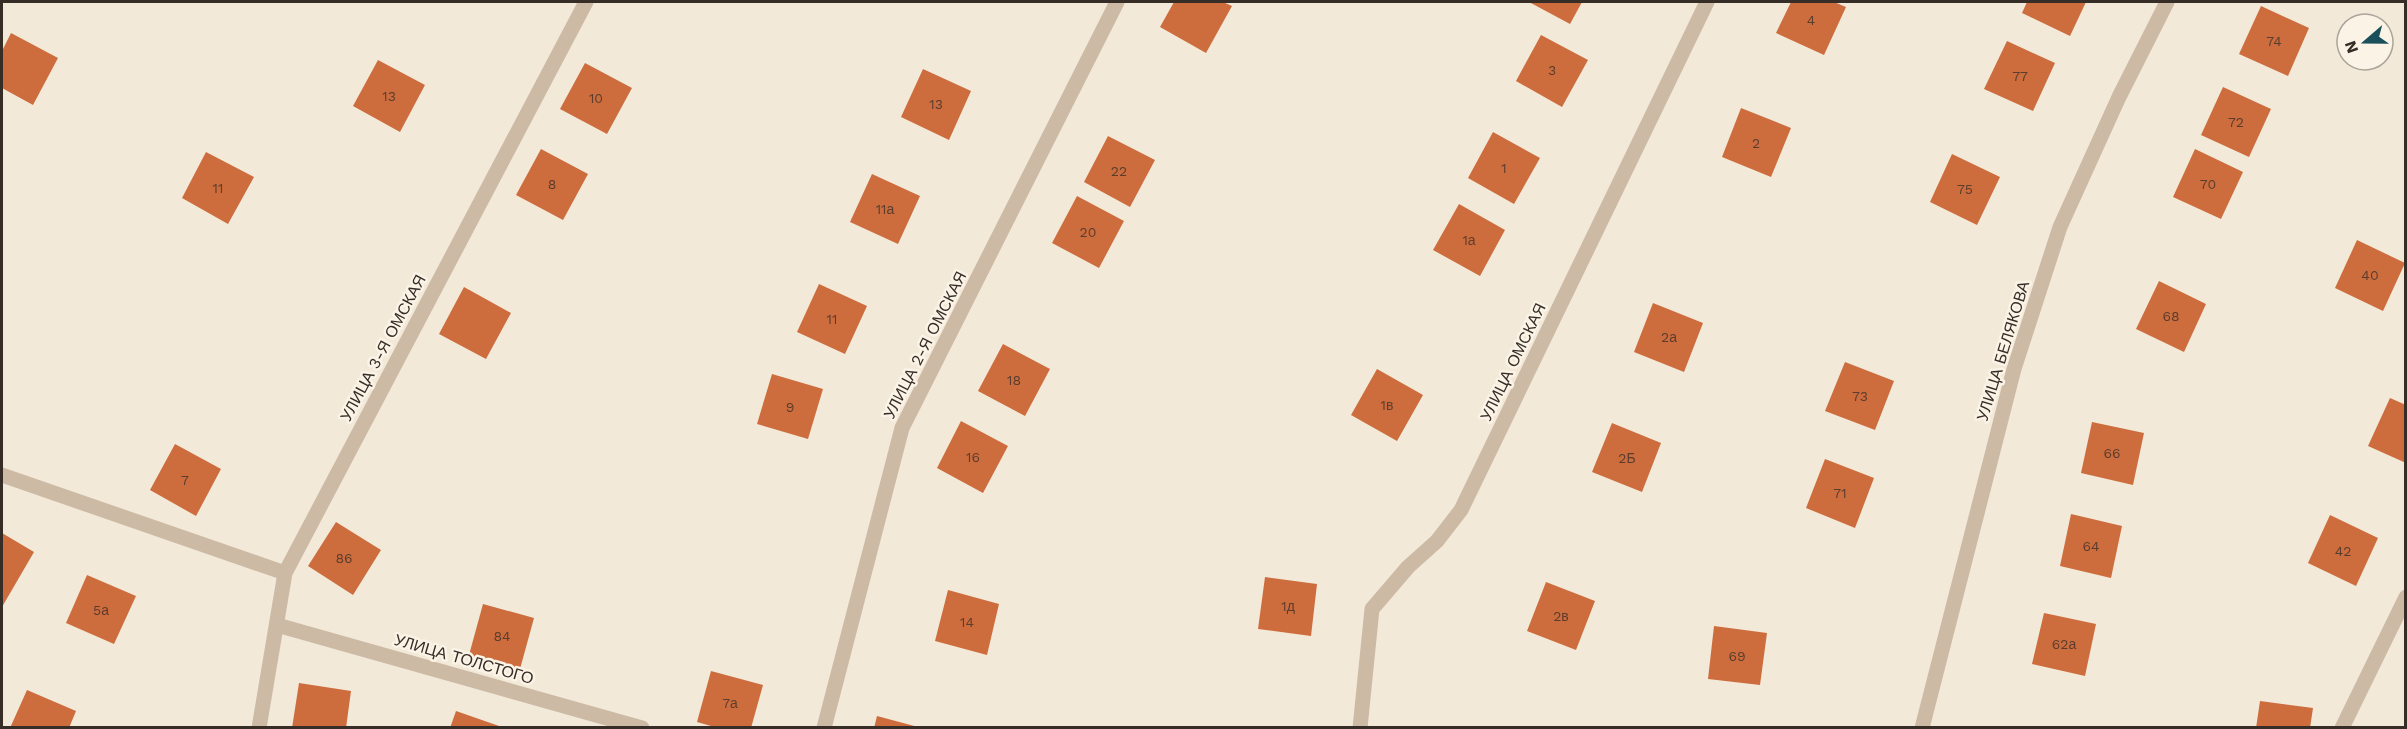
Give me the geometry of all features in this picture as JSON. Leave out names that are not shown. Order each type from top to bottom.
[{"type":"street","name":"УЛИЦА 3-Я ОМСКАЯ","points":[[259,728],[285,573],[586,2]]},
{"type":"street","name":"УЛИЦА 2-Я ОМСКАЯ","points":[[824,728],[902,429],[1117,2]]},
{"type":"street","name":"УЛИЦА ОМСКАЯ","points":[[1360,728],[1372,609],[1408,567],[1437,541],[1461,510],[1707,2]]},
{"type":"street","name":"УЛИЦА БЕЛЯКОВА","points":[[1922,728],[2014,369],[2060,227],[2119,97],[2167,2]]},
{"type":"street","points":[[2,475],[285,573]]},
{"type":"street","points":[[2342,728],[2406,597]]},
{"type":"street","name":"УЛИЦА ТОЛСТОГО","points":[[277,625],[642,728]]},
{"type":"building","points":[[1174,2],[1223,2],[1232,6],[1206,53],[1160,27]]},
{"type":"building","points":[[1529,2],[1582,2],[1570,24]]},
{"type":"building","points":[[1791,2],[1834,2],[1846,7],[1824,55],[1776,33]]},
{"type":"building","points":[[2027,2],[2086,2],[2070,36],[2022,13]]},
{"type":"building","points":[[2261,6],[2309,28],[2288,76],[2239,54]]},
{"type":"building","points":[[11,33],[58,58],[33,105],[2,88],[2,51]]},
{"type":"building","points":[[1541,35],[1588,60],[1562,107],[1516,81]]},
{"type":"building","points":[[2007,41],[2055,63],[2033,111],[1984,89]]},
{"type":"building","points":[[378,60],[425,85],[400,132],[353,106]]},
{"type":"building","points":[[585,63],[632,88],[607,134],[560,109]]},
{"type":"building","points":[[923,69],[971,91],[949,140],[901,117]]},
{"type":"building","points":[[2223,87],[2271,109],[2249,157],[2201,135]]},
{"type":"building","points":[[1741,108],[1791,128],[1771,177],[1722,157]]},
{"type":"building","points":[[1493,132],[1540,158],[1514,204],[1468,178]]},
{"type":"building","points":[[1108,136],[1155,160],[1130,207],[1084,182]]},
{"type":"building","points":[[541,149],[588,174],[563,220],[516,195]]},
{"type":"building","points":[[2195,149],[2243,172],[2221,219],[2173,197]]},
{"type":"building","points":[[206,152],[254,177],[228,224],[182,198]]},
{"type":"building","points":[[1952,154],[2000,177],[1977,225],[1930,202]]},
{"type":"building","points":[[872,174],[920,196],[898,244],[850,222]]},
{"type":"building","points":[[1077,196],[1124,221],[1099,268],[1052,243]]},
{"type":"building","points":[[1459,204],[1505,230],[1480,276],[1433,250]]},
{"type":"building","points":[[2357,240],[2405,263],[2383,311],[2335,288]]},
{"type":"building","points":[[2159,281],[2206,304],[2184,352],[2136,329]]},
{"type":"building","points":[[819,284],[867,306],[845,354],[797,332]]},
{"type":"building","points":[[464,287],[511,313],[486,359],[439,334]]},
{"type":"building","points":[[1653,303],[1703,323],[1684,372],[1634,352]]},
{"type":"building","points":[[1003,344],[1050,369],[1025,416],[978,391]]},
{"type":"building","points":[[1845,362],[1894,381],[1875,430],[1825,411]]},
{"type":"building","points":[[1377,369],[1423,395],[1397,441],[1351,415]]},
{"type":"building","points":[[772,374],[823,389],[808,439],[757,424]]},
{"type":"building","points":[[2390,398],[2406,405],[2406,463],[2368,446]]},
{"type":"building","points":[[961,421],[1008,446],[983,493],[937,468]]},
{"type":"building","points":[[2092,422],[2144,433],[2133,485],[2081,473]]},
{"type":"building","points":[[1612,423],[1661,443],[1642,492],[1592,472]]},
{"type":"building","points":[[175,444],[221,469],[196,516],[150,490]]},
{"type":"building","points":[[1825,459],[1874,478],[1855,528],[1806,508]]},
{"type":"building","points":[[2071,514],[2122,526],[2111,578],[2060,566]]},
{"type":"building","points":[[2330,515],[2378,538],[2356,586],[2308,563]]},
{"type":"building","points":[[336,522],[381,550],[353,595],[308,566]]},
{"type":"building","points":[[2,533],[34,552],[2,607]]},
{"type":"building","points":[[87,575],[136,596],[114,644],[66,623]]},
{"type":"building","points":[[1265,577],[1317,584],[1311,636],[1258,629]]},
{"type":"building","points":[[1546,582],[1595,601],[1576,650],[1527,631]]},
{"type":"building","points":[[948,590],[999,604],[987,655],[935,641]]},
{"type":"building","points":[[483,604],[534,618],[520,669],[469,655]]},
{"type":"building","points":[[2044,613],[2096,624],[2085,676],[2032,664]]},
{"type":"building","points":[[1714,626],[1767,633],[1760,685],[1708,679]]},
{"type":"building","points":[[711,671],[763,685],[751,728],[718,728],[697,722]]},
{"type":"building","points":[[299,683],[351,691],[346,728],[292,728]]},
{"type":"building","points":[[27,690],[76,711],[69,728],[10,728]]},
{"type":"building","points":[[2260,701],[2313,708],[2310,728],[2256,728]]},
{"type":"building","points":[[456,711],[502,727],[502,728],[450,728]]},
{"type":"building","points":[[877,716],[918,727],[918,728],[874,728]]}]
